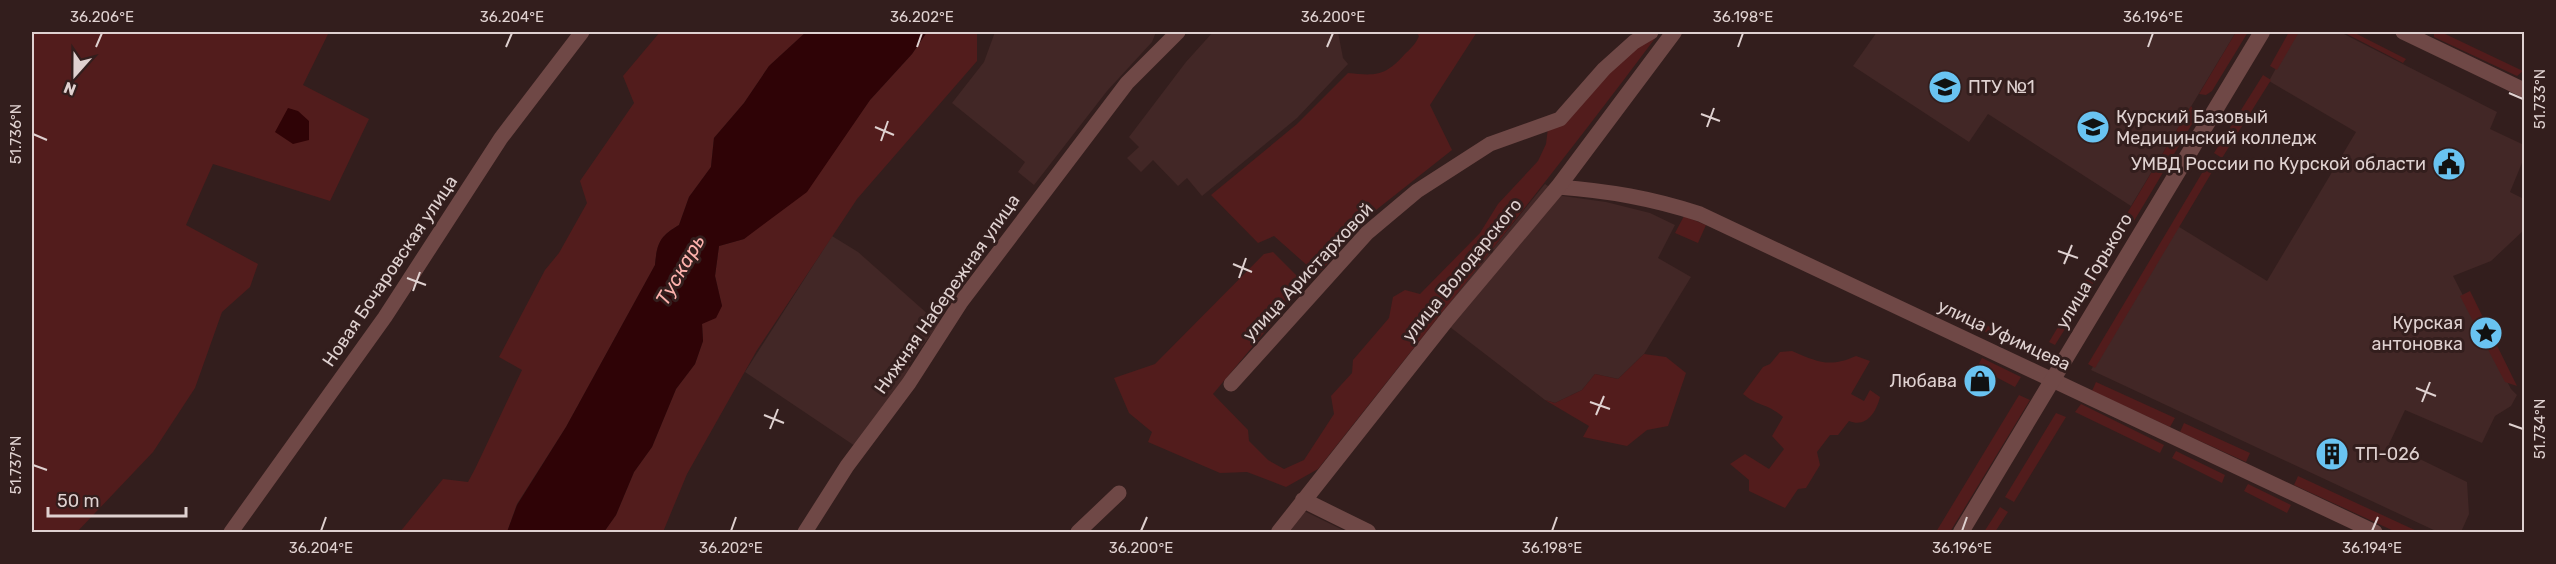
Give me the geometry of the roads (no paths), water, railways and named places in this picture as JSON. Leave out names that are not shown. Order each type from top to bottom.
[{"type":"street","name":"Новая Бочаровская улица","points":[[231,532],[385,317],[501,138],[582,32]]},
{"type":"street","name":"Нижняя Набережная улица","points":[[805,532],[847,466],[909,383],[961,302],[1127,83],[1178,32]]},
{"type":"street","name":"улица Аристарховой","points":[[1231,384],[1367,233],[1417,191],[1490,144],[1560,119],[1604,69],[1634,42],[1651,32]]},
{"type":"street","name":"улица Володарского","points":[[1279,532],[1504,249],[1558,186],[1674,32]]},
{"type":"street","name":"улица Горького","points":[[1961,532],[2262,32]]},
{"type":"street","points":[[2403,32],[2524,90]]},
{"type":"street","name":"улица Уфимцева","points":[[1558,186],[1610,191],[1656,199],[1700,214],[2375,532]]},
{"type":"street","points":[[1078,532],[1119,493]]},
{"type":"street","points":[[1303,500],[1368,532]]},
{"type":"water","name":"Тускарь","points":[[806,32],[927,32],[912,54],[870,100],[807,192],[744,239],[719,246],[715,276],[722,306],[716,318],[702,324],[703,341],[695,364],[676,389],[652,447],[634,472],[616,515],[604,532],[507,532],[517,505],[566,427],[655,265],[661,241],[679,225],[689,197],[711,167],[714,138],[744,103],[769,66]]},
{"type":"water","points":[[288,108],[298,111],[309,121],[309,140],[293,144],[275,132]]},
{"type":"place","name":"ПТУ №1","points":[[1945,87]]},
{"type":"place","name":"Курский Базовый Медицинский колледж","points":[[2093,127]]},
{"type":"place","name":"УМВД России по Курской области","points":[[2449,164]]},
{"type":"place","name":"Курская антоновка","points":[[2486,333]]},
{"type":"place","name":"Любава","points":[[1980,381]]},
{"type":"place","name":"ТП-026","points":[[2332,454]]}]
